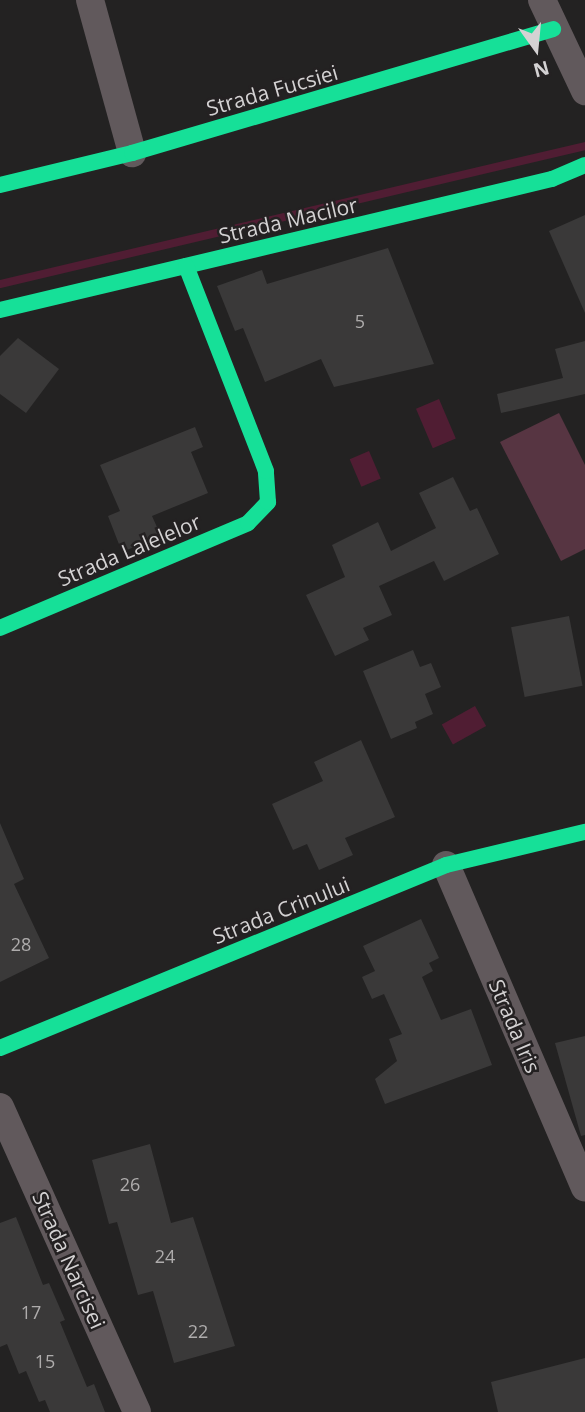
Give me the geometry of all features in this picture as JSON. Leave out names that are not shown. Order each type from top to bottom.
[{"type":"street","points":[[90,0],[132,153]]},
{"type":"street","points":[[542,0],[585,91]]},
{"type":"street","name":"Strada Fucsiei","points":[[0,185],[132,153],[554,29]]},
{"type":"street","name":"Strada Macilor","points":[[0,310],[552,178],[585,165]]},
{"type":"street","name":"Strada Lalelelor","points":[[0,628],[248,523],[268,502],[266,471],[186,266]]},
{"type":"street","name":"Strada Crinului","points":[[0,1048],[446,865],[585,832]]},
{"type":"street","name":"Strada Iris","points":[[446,865],[585,1187]]},
{"type":"street","name":"Strada Narcisei","points":[[0,1107],[137,1412]]},
{"type":"shaded area","points":[[439,399],[456,439],[433,448],[416,409]]},
{"type":"shaded area","points":[[559,413],[585,465],[585,549],[561,561],[500,442]]},
{"type":"shaded area","points":[[369,451],[381,479],[361,487],[350,459]]},
{"type":"shaded area","points":[[475,706],[486,726],[453,745],[442,724]]},
{"type":"building","points":[[585,215],[585,313],[549,231]]},
{"type":"building","points":[[388,248],[434,364],[334,387],[321,359],[265,382],[243,328],[235,331],[217,286],[262,270],[267,284]]},
{"type":"building","points":[[18,338],[59,369],[26,413],[0,394],[0,356]]},
{"type":"building","points":[[585,341],[585,394],[501,413],[497,394],[563,378],[555,349]]},
{"type":"building","points":[[195,427],[203,447],[191,452],[208,493],[152,516],[161,536],[122,552],[108,516],[120,511],[100,465]]},
{"type":"building","points":[[453,477],[470,511],[477,508],[499,554],[444,581],[434,561],[379,586],[392,615],[363,628],[369,640],[335,656],[306,595],[345,577],[332,545],[378,522],[391,551],[436,528],[419,493]]},
{"type":"building","points":[[569,616],[583,686],[525,697],[511,627]]},
{"type":"building","points":[[413,650],[420,667],[431,663],[441,687],[425,694],[433,714],[415,722],[417,728],[391,739],[363,671]]},
{"type":"building","points":[[361,740],[395,817],[345,838],[353,855],[319,870],[307,844],[293,850],[272,804],[323,781],[314,762]]},
{"type":"building","points":[[0,823],[24,879],[14,884],[49,958],[0,982]]},
{"type":"building","points":[[421,919],[439,958],[429,963],[433,971],[422,977],[441,1020],[471,1009],[492,1065],[385,1104],[375,1079],[397,1061],[389,1039],[402,1034],[384,994],[372,999],[362,977],[375,971],[363,946]]},
{"type":"building","points":[[585,1036],[585,1135],[581,1136],[555,1043]]},
{"type":"building","points":[[150,1144],[171,1223],[193,1217],[235,1346],[174,1363],[153,1291],[138,1295],[117,1222],[109,1224],[92,1160]]},
{"type":"building","points":[[16,1217],[43,1285],[49,1283],[65,1320],[60,1322],[87,1387],[94,1384],[105,1412],[50,1412],[45,1400],[39,1402],[26,1371],[19,1374],[7,1344],[0,1347],[0,1223]]},
{"type":"building","points":[[585,1358],[585,1412],[498,1412],[491,1382]]},
{"type":"waterway","points":[[0,284],[585,146]]},
{"type":"traffic: fast","points":[[0,185],[132,153],[553,29]]},
{"type":"traffic: fast","points":[[0,310],[552,179],[585,165]]},
{"type":"traffic: fast","points":[[0,628],[248,523],[268,502],[266,471],[186,266]]},
{"type":"traffic: fast","points":[[0,1048],[446,865],[585,832]]}]
